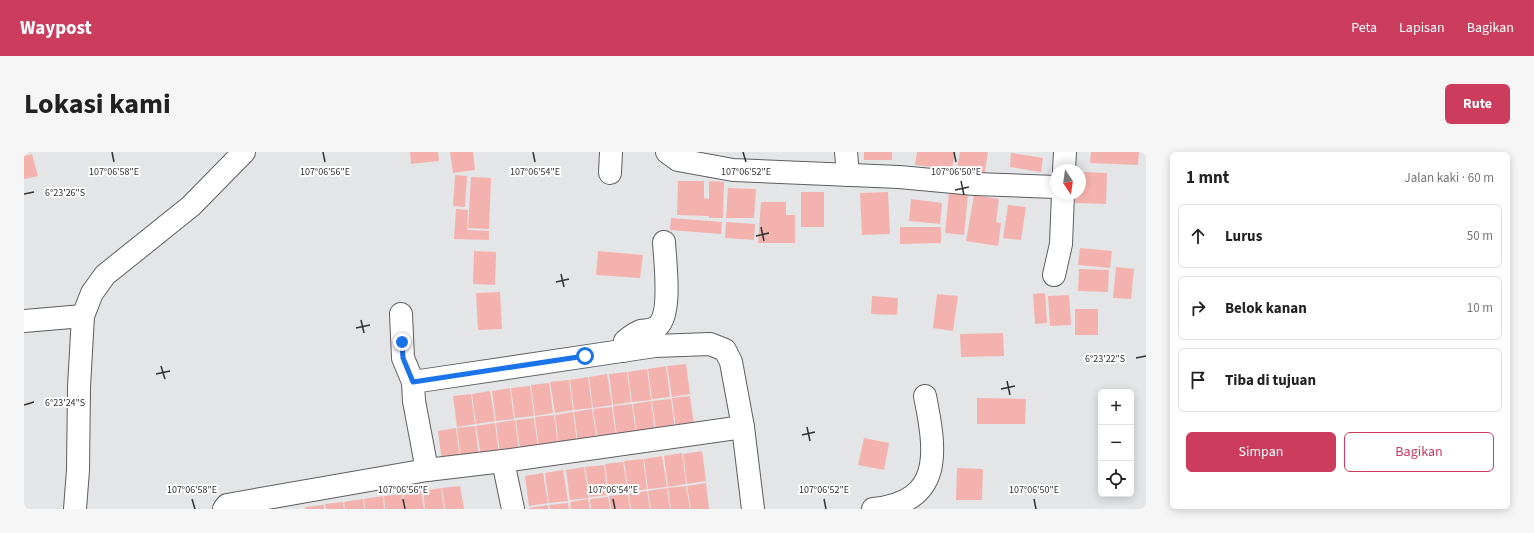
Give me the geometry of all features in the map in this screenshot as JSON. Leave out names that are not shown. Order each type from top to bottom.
[{"type":"street","points":[[75,509],[78,470],[79,379],[83,316],[92,293],[105,275],[186,210],[218,180],[244,152]]},
{"type":"street","points":[[667,152],[678,160],[733,170],[899,177],[975,184],[1050,188]]},
{"type":"street","points":[[846,152],[848,175]]},
{"type":"street","points":[[1064,164],[1065,152]]},
{"type":"street","points":[[1054,275],[1061,244],[1063,200]]},
{"type":"street","points":[[623,350],[625,341],[641,331],[651,331],[659,326],[664,316],[666,300],[664,242]]},
{"type":"street","points":[[401,314],[403,358],[413,382],[414,401],[427,470]]},
{"type":"street","points":[[24,321],[83,316]]},
{"type":"street","points":[[413,382],[623,350],[655,346],[710,344],[725,350],[731,362],[743,427],[753,509]]},
{"type":"street","points":[[886,508],[914,496],[927,480],[932,462],[931,425],[925,396]]},
{"type":"street","points":[[224,509],[227,505],[427,470],[503,461],[743,427]]},
{"type":"street","points":[[503,461],[513,509]]},
{"type":"building","points":[[410,152],[438,152],[439,161],[411,164]]},
{"type":"building","points":[[450,152],[473,152],[475,170],[453,173]]},
{"type":"building","points":[[864,152],[892,152],[892,160],[864,160]]},
{"type":"building","points":[[917,152],[955,152],[952,169],[915,165]]},
{"type":"building","points":[[960,152],[988,152],[984,177],[956,173]]},
{"type":"building","points":[[1091,152],[1139,152],[1138,165],[1090,163]]},
{"type":"building","points":[[1011,153],[1043,158],[1041,172],[1010,167]]},
{"type":"building","points":[[32,154],[38,176],[24,179],[24,156]]},
{"type":"building","points":[[1086,172],[1107,173],[1106,204],[1075,203],[1075,200],[1086,200]]},
{"type":"building","points":[[455,175],[467,176],[465,207],[453,206]]},
{"type":"building","points":[[471,177],[491,178],[489,229],[468,228]]},
{"type":"building","points":[[678,181],[704,181],[704,198],[709,199],[709,181],[724,182],[723,218],[677,215]]},
{"type":"building","points":[[728,188],[756,189],[754,218],[726,218]]},
{"type":"building","points":[[801,192],[824,192],[824,227],[801,227]]},
{"type":"building","points":[[888,192],[890,234],[862,235],[860,193]]},
{"type":"building","points":[[949,193],[968,195],[964,235],[945,233]]},
{"type":"building","points":[[974,195],[999,199],[996,222],[1001,223],[998,246],[966,241]]},
{"type":"building","points":[[911,199],[942,203],[940,224],[909,221]]},
{"type":"building","points":[[761,202],[786,202],[786,215],[795,215],[795,243],[758,243]]},
{"type":"building","points":[[1008,205],[1026,207],[1021,240],[1003,238]]},
{"type":"building","points":[[456,209],[468,210],[467,230],[489,231],[489,240],[454,239]]},
{"type":"building","points":[[671,218],[722,222],[721,234],[670,230]]},
{"type":"building","points":[[726,222],[755,224],[754,240],[725,238]]},
{"type":"building","points":[[900,227],[941,227],[941,243],[900,244]]},
{"type":"building","points":[[1080,248],[1112,251],[1110,268],[1078,265]]},
{"type":"building","points":[[474,251],[496,252],[495,285],[473,284]]},
{"type":"building","points":[[598,251],[643,255],[640,278],[596,275]]},
{"type":"building","points":[[1116,267],[1134,269],[1131,299],[1113,298]]},
{"type":"building","points":[[1079,269],[1109,270],[1108,292],[1078,291]]},
{"type":"building","points":[[500,292],[502,329],[478,330],[476,293]]},
{"type":"building","points":[[1045,293],[1047,323],[1035,324],[1033,294]]},
{"type":"building","points":[[937,294],[958,296],[953,331],[933,328]]},
{"type":"building","points":[[1069,295],[1071,325],[1050,326],[1048,296]]},
{"type":"building","points":[[872,296],[898,298],[897,315],[871,314]]},
{"type":"building","points":[[1075,309],[1098,309],[1098,335],[1075,335]]},
{"type":"building","points":[[1003,333],[1004,356],[961,357],[960,334]]},
{"type":"building","points":[[686,364],[690,394],[672,397],[667,366]]},
{"type":"building","points":[[666,366],[670,397],[652,399],[648,369]]},
{"type":"building","points":[[647,369],[651,400],[632,402],[628,372]]},
{"type":"building","points":[[627,372],[631,402],[613,405],[609,374]]},
{"type":"building","points":[[607,374],[612,405],[593,408],[589,377]]},
{"type":"building","points":[[588,377],[592,408],[574,410],[570,380]]},
{"type":"building","points":[[569,380],[573,410],[555,413],[550,382]]},
{"type":"building","points":[[549,383],[553,413],[535,416],[531,385]]},
{"type":"building","points":[[530,386],[534,416],[515,418],[511,388]]},
{"type":"building","points":[[510,388],[514,419],[496,421],[492,391]]},
{"type":"building","points":[[490,391],[495,421],[476,424],[472,394]]},
{"type":"building","points":[[471,394],[475,424],[457,427],[453,396]]},
{"type":"building","points":[[690,396],[694,426],[676,429],[672,398]]},
{"type":"building","points":[[977,398],[1026,399],[1025,424],[977,424]]},
{"type":"building","points":[[671,399],[675,429],[656,431],[652,401]]},
{"type":"building","points":[[651,401],[655,432],[637,434],[633,404]]},
{"type":"building","points":[[632,404],[636,434],[617,437],[613,406]]},
{"type":"building","points":[[612,407],[616,437],[598,440],[593,409]]},
{"type":"building","points":[[592,409],[597,440],[578,443],[574,412]]},
{"type":"building","points":[[573,412],[577,442],[559,445],[555,415]]},
{"type":"building","points":[[554,415],[558,445],[539,448],[535,417]]},
{"type":"building","points":[[534,418],[538,448],[520,450],[516,420]]},
{"type":"building","points":[[515,420],[519,451],[500,453],[496,423]]},
{"type":"building","points":[[495,423],[499,454],[481,456],[476,426]]},
{"type":"building","points":[[475,426],[479,456],[461,459],[457,428]]},
{"type":"building","points":[[456,428],[460,459],[442,462],[438,431]]},
{"type":"building","points":[[864,438],[889,443],[884,470],[858,465]]},
{"type":"building","points":[[702,451],[706,481],[687,484],[683,454]]},
{"type":"building","points":[[682,453],[686,484],[668,487],[664,456]]},
{"type":"building","points":[[662,456],[667,487],[648,489],[644,459]]},
{"type":"building","points":[[643,459],[647,489],[629,492],[624,461]]},
{"type":"building","points":[[623,462],[628,492],[609,495],[605,464]]},
{"type":"building","points":[[604,465],[608,495],[590,497],[585,467]]},
{"type":"building","points":[[584,467],[589,498],[570,500],[566,470]]},
{"type":"building","points":[[957,468],[983,469],[982,500],[956,500]]},
{"type":"building","points":[[563,470],[568,501],[549,503],[545,473]]},
{"type":"building","points":[[543,473],[548,503],[529,506],[525,476]]},
{"type":"building","points":[[706,483],[709,509],[691,509],[687,486]]},
{"type":"building","points":[[460,486],[464,509],[445,509],[442,488]]},
{"type":"building","points":[[686,486],[690,509],[671,509],[668,488]]},
{"type":"building","points":[[441,488],[444,509],[425,509],[423,491]]},
{"type":"building","points":[[667,488],[670,509],[651,509],[648,491]]},
{"type":"building","points":[[421,491],[424,509],[405,509],[403,494]]},
{"type":"building","points":[[647,491],[650,509],[631,509],[629,494]]},
{"type":"building","points":[[402,494],[404,509],[385,509],[384,496]]},
{"type":"building","points":[[628,494],[630,509],[611,509],[609,496]]},
{"type":"building","points":[[383,496],[384,509],[365,509],[364,499]]},
{"type":"building","points":[[608,497],[610,509],[591,509],[590,499]]},
{"type":"building","points":[[363,499],[364,509],[345,509],[344,502]]},
{"type":"building","points":[[588,499],[590,509],[571,509],[570,502]]},
{"type":"building","points":[[343,502],[344,509],[326,509],[325,504]]},
{"type":"building","points":[[568,503],[569,509],[550,509],[549,505]]},
{"type":"building","points":[[324,505],[324,509],[306,509],[305,507]]},
{"type":"building","points":[[548,505],[548,509],[529,508]]},
{"type":"route","points":[[402,342],[403,358],[413,382],[436,380],[507,367],[585,356]]}]
